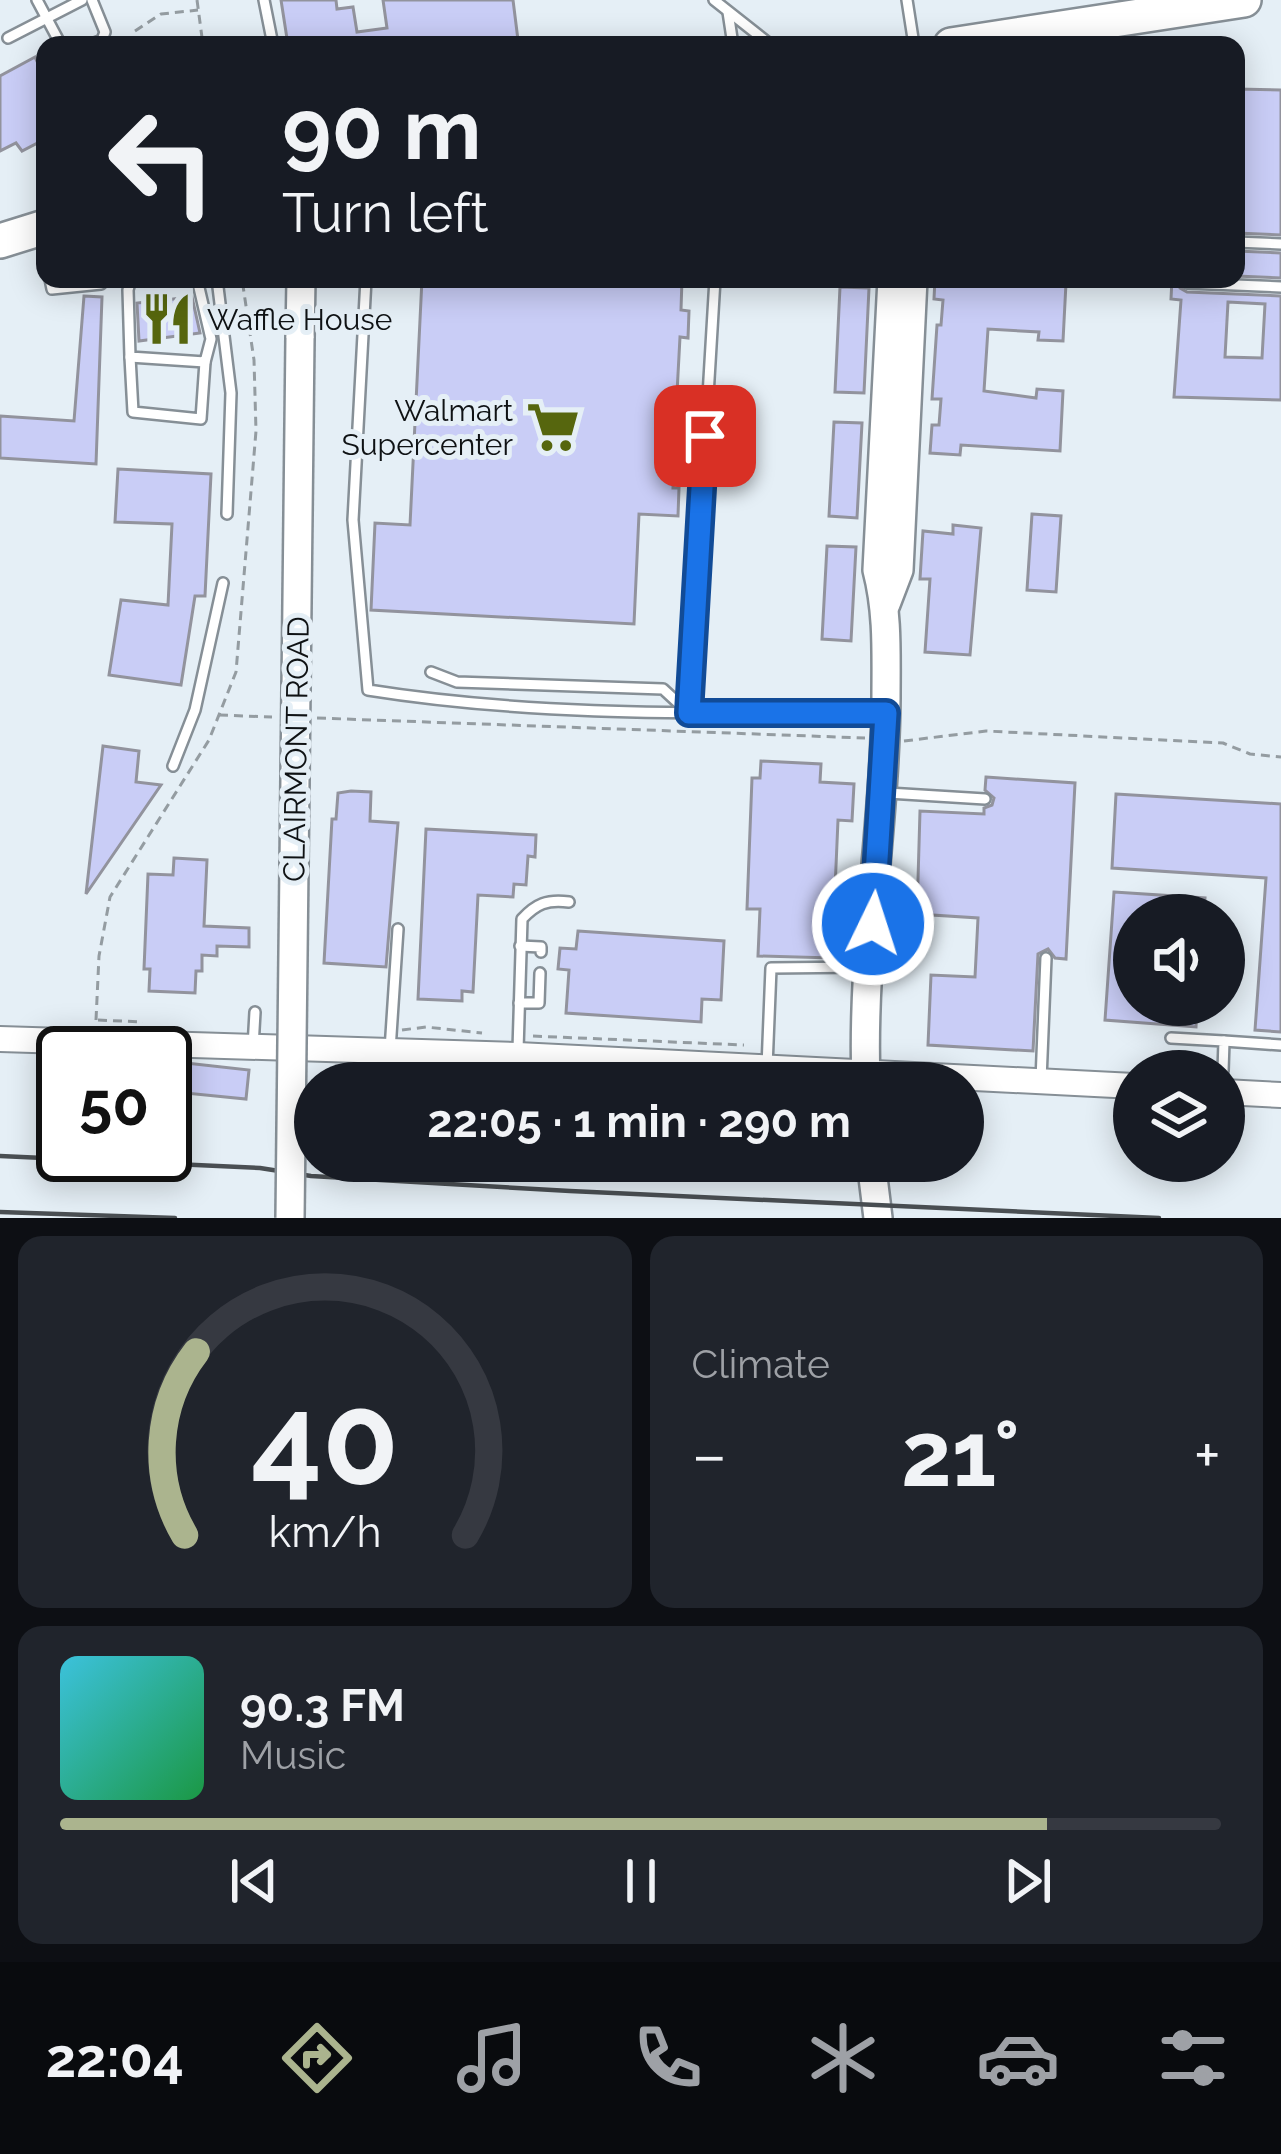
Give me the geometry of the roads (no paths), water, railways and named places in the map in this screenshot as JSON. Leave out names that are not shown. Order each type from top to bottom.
[{"type":"highway","points":[[1010,36],[1244,0]]},
{"type":"highway","points":[[0,241],[36,238]]},
{"type":"main road","name":"CLAIRMONT ROAD","points":[[290,1218],[301,288]]},
{"type":"main road","points":[[867,1062],[886,713],[886,604],[877,570],[892,288]]},
{"type":"main road","points":[[886,604],[898,569],[913,288]]},
{"type":"main road","points":[[874,1182],[878,1218]]},
{"type":"street","points":[[0,1039],[390,1050],[524,1046],[541,1062]]},
{"type":"street","points":[[984,1079],[1113,1085]]},
{"type":"street","points":[[1245,1094],[1281,1095]]},
{"type":"lane","points":[[37,0],[56,36]]},
{"type":"lane","points":[[8,38],[82,0]]},
{"type":"lane","points":[[92,0],[104,36]]},
{"type":"lane","points":[[264,0],[271,36]]},
{"type":"lane","points":[[714,0],[761,36]]},
{"type":"lane","points":[[907,0],[913,36]]},
{"type":"lane","points":[[728,12],[732,36]]},
{"type":"lane","points":[[1245,242],[1281,244]]},
{"type":"lane","points":[[1245,285],[1281,287]]},
{"type":"lane","points":[[129,288],[133,412],[201,418],[205,362],[212,339],[199,288]]},
{"type":"lane","points":[[218,288],[232,393],[227,514]]},
{"type":"lane","points":[[366,288],[353,520],[368,690],[451,703],[689,713],[886,713]]},
{"type":"lane","points":[[689,713],[714,288]]},
{"type":"lane","points":[[130,357],[205,362]]},
{"type":"lane","points":[[172,766],[195,710],[223,583]]},
{"type":"lane","points":[[431,672],[457,682],[663,689],[689,713]]},
{"type":"lane","points":[[882,793],[985,800]]},
{"type":"lane","points":[[524,1046],[519,1003],[522,919],[535,905],[568,902]]},
{"type":"lane","points":[[390,1050],[398,929]]},
{"type":"lane","points":[[520,946],[541,947],[541,952]]},
{"type":"lane","points":[[1041,1080],[1046,958]]},
{"type":"lane","points":[[767,1062],[770,968],[870,968]]},
{"type":"lane","points":[[519,1003],[539,1003],[540,973]]},
{"type":"lane","points":[[253,1047],[255,1012]]},
{"type":"lane","points":[[1172,1038],[1281,1045]]},
{"type":"lane","points":[[1224,1041],[1224,1050]]},
{"type":"railway","points":[[0,1156],[260,1168],[311,1176],[570,1191],[1159,1218]]},
{"type":"railway","points":[[0,1212],[175,1218]]},
{"type":"place","name":"Waffle House","points":[[167,319]]},
{"type":"place","name":"Walmart Supercenter","points":[[553,427]]}]
